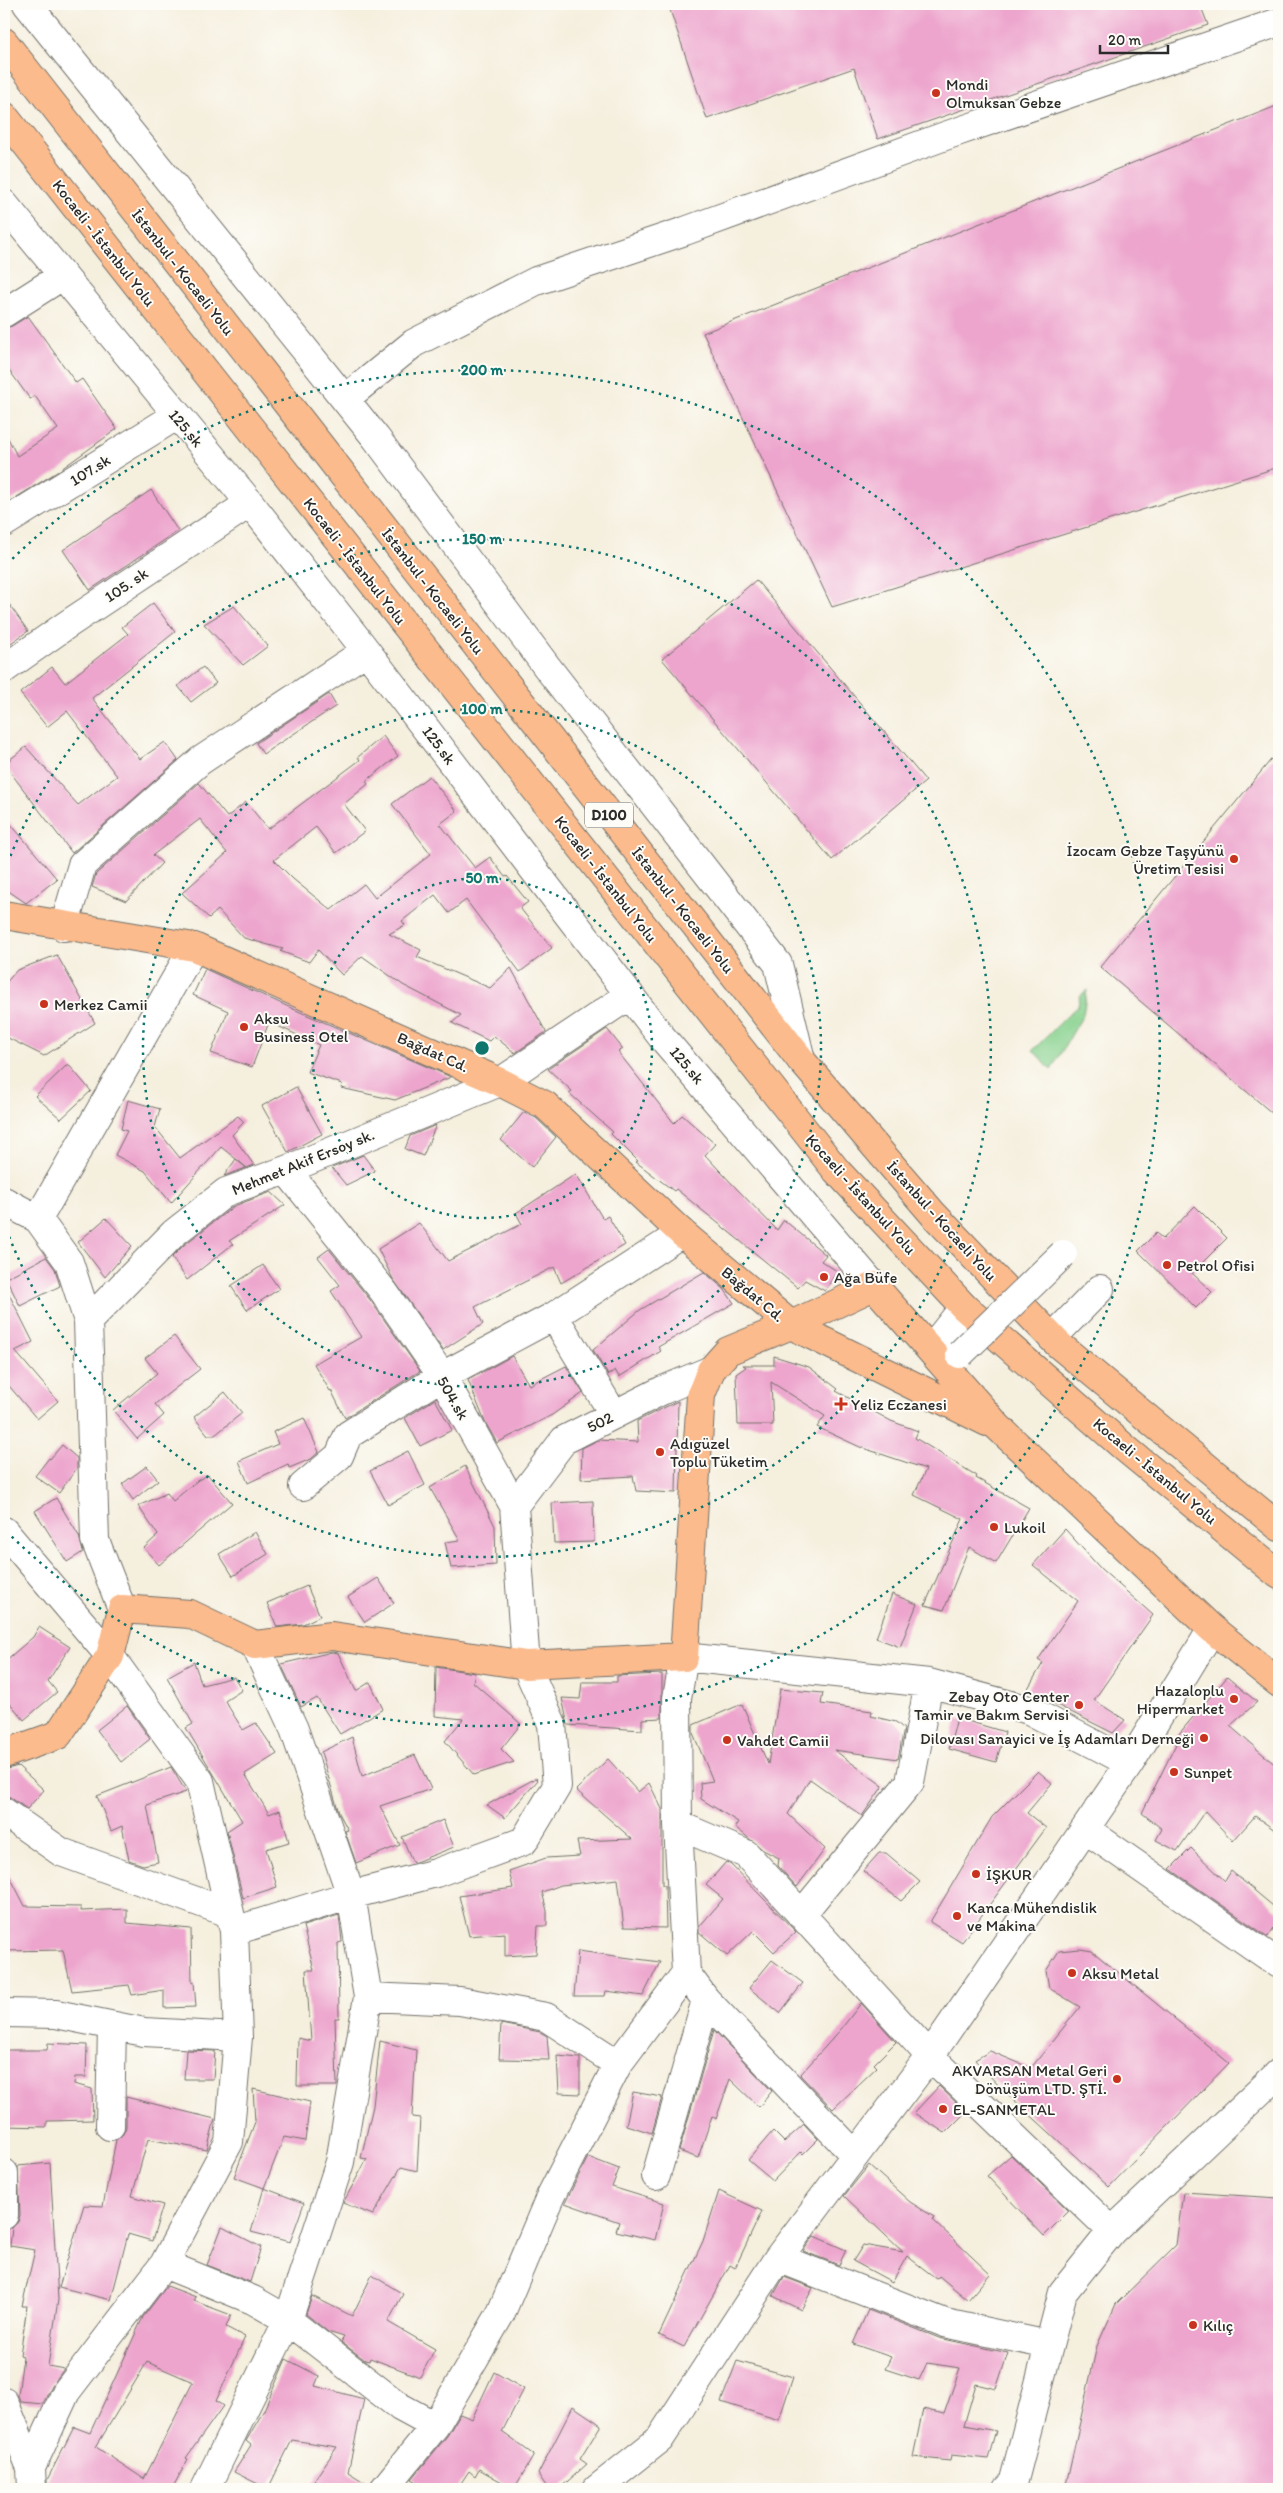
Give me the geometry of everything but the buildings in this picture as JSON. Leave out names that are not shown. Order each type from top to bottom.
[{"type":"main road","name":"İstanbul - Kocaeli Yolu","points":[[4,42],[801,1060],[934,1215],[1052,1338],[1279,1527]]},
{"type":"main road","name":"Kocaeli - İstanbul Yolu","points":[[4,116],[836,1170],[964,1307],[1126,1448],[1279,1575]]},
{"type":"main road","name":"Bağdat Cd.","points":[[4,915],[64,927],[194,947],[500,1082],[545,1105],[682,1234],[791,1325],[998,1427]]},
{"type":"main road","points":[[4,1754],[58,1735],[110,1656],[122,1609],[190,1614],[255,1646],[332,1636],[526,1665],[684,1657],[701,1395],[711,1370],[728,1351],[791,1325],[874,1286],[998,1427],[1212,1629],[1279,1683]]},
{"type":"street","points":[[27,4],[345,399],[553,675],[778,964],[801,1060]]},
{"type":"street","points":[[345,399],[414,342],[536,281],[685,231],[945,136],[1279,22]]},
{"type":"street","name":"125.sk","points":[[4,204],[250,504],[366,651],[661,1036],[874,1286]]},
{"type":"street","points":[[4,313],[62,276]]},
{"type":"street","name":"107.sk","points":[[4,523],[176,416]]},
{"type":"street","name":"105. sk","points":[[4,669],[65,626],[250,504]]},
{"type":"street","points":[[64,927],[82,865],[200,761],[366,651]]},
{"type":"street","points":[[38,1220],[194,947]]},
{"type":"street","name":"Mehmet Akif Ersoy sk.","points":[[88,1321],[174,1233],[226,1192],[286,1170],[500,1082],[630,995]]},
{"type":"street","name":"504.sk","points":[[231,1922],[351,1895],[436,1873],[524,1841],[557,1786],[552,1724],[526,1665],[514,1506],[442,1376],[384,1292],[286,1170]]},
{"type":"street","points":[[4,1201],[38,1220],[69,1262],[88,1321],[95,1540],[122,1609]]},
{"type":"street","points":[[303,1486],[339,1456],[348,1435],[442,1376],[554,1316],[682,1234]]},
{"type":"street","points":[[960,1354],[1063,1254]]},
{"type":"street","points":[[1052,1338],[1100,1289]]},
{"type":"street","points":[[931,1349],[964,1307]]},
{"type":"street","points":[[554,1316],[614,1415]]},
{"type":"street","name":"502","points":[[514,1506],[564,1440],[711,1370]]},
{"type":"street","points":[[4,1531],[110,1656],[200,1781],[231,1922],[238,2037],[229,2142],[164,2264],[66,2392],[32,2479]]},
{"type":"street","points":[[597,2489],[660,2439],[778,2258],[930,2056],[1130,1763],[1212,1629]]},
{"type":"street","points":[[209,2488],[288,2320],[340,2162],[368,1998],[351,1895],[294,1729],[255,1646]]},
{"type":"street","points":[[855,2155],[706,2000],[686,1973],[678,1825],[677,1698],[684,1657],[929,1683],[1029,1710],[1130,1763]]},
{"type":"street","points":[[801,1915],[910,1782],[929,1683]]},
{"type":"street","points":[[4,1812],[61,1852],[231,1922]]},
{"type":"street","points":[[678,1825],[746,1854],[930,2056],[1112,2231]]},
{"type":"street","points":[[1085,1829],[1279,1964]]},
{"type":"street","points":[[384,2489],[435,2426],[502,2313],[550,2197],[618,2064],[686,1973]]},
{"type":"street","points":[[368,1998],[460,2001],[546,2017],[618,2064]]},
{"type":"street","points":[[656,2176],[706,2000]]},
{"type":"street","points":[[4,2013],[56,2014],[144,2032],[238,2037]]},
{"type":"street","points":[[110,2126],[112,2026]]},
{"type":"street","points":[[1008,2489],[1013,2484],[1063,2292],[1112,2231],[1279,2073]]},
{"type":"street","points":[[4,2173],[4,2215]]},
{"type":"street","points":[[778,2258],[945,2323],[1049,2345]]},
{"type":"street","points":[[164,2264],[253,2300],[288,2320],[400,2407],[435,2426]]},
{"type":"street","points":[[4,2402],[32,2479]]},
{"type":"green space","points":[[1087,990],[1083,1015],[1051,1070],[1033,1050],[1078,1005],[1080,996]]},
{"type":"place","name":"Mondi Olmuksan Gebze","points":[[936,93]]},
{"type":"place","name":"İzocam Gebze Taşyünü Üretim Tesisi","points":[[1234,859]]},
{"type":"place","name":"Merkez Camii","points":[[44,1004]]},
{"type":"place","name":"Aksu Business Otel","points":[[244,1027]]},
{"type":"place","name":"Petrol Ofisi","points":[[1167,1265]]},
{"type":"place","name":"Ağa Büfe","points":[[824,1277]]},
{"type":"place","name":"Yeliz Eczanesi","points":[[841,1404]]},
{"type":"place","name":"Adıgüzel Toplu Tüketim","points":[[660,1452]]},
{"type":"place","name":"Lukoil","points":[[994,1527]]},
{"type":"place","name":"Hazaloplu Hipermarket","points":[[1234,1699]]},
{"type":"place","name":"Zebay Oto Center Tamir ve Bakım Servisi","points":[[1079,1705]]},
{"type":"place","name":"Dilovası Sanayici ve İş Adamları Derneği","points":[[1204,1738]]},
{"type":"place","name":"Vahdet Camii","points":[[727,1740]]},
{"type":"place","name":"Sunpet","points":[[1174,1772]]},
{"type":"place","name":"İŞKUR","points":[[976,1874]]},
{"type":"place","name":"Kanca Mühendislik ve Makina","points":[[957,1916]]},
{"type":"place","name":"Aksu Metal","points":[[1072,1973]]},
{"type":"place","name":"AKVARSAN Metal Geri Dönüşüm LTD. ŞTİ.","points":[[1117,2079]]},
{"type":"place","name":"EL-SANMETAL","points":[[943,2109]]},
{"type":"place","name":"Kılıç","points":[[1193,2325]]}]
